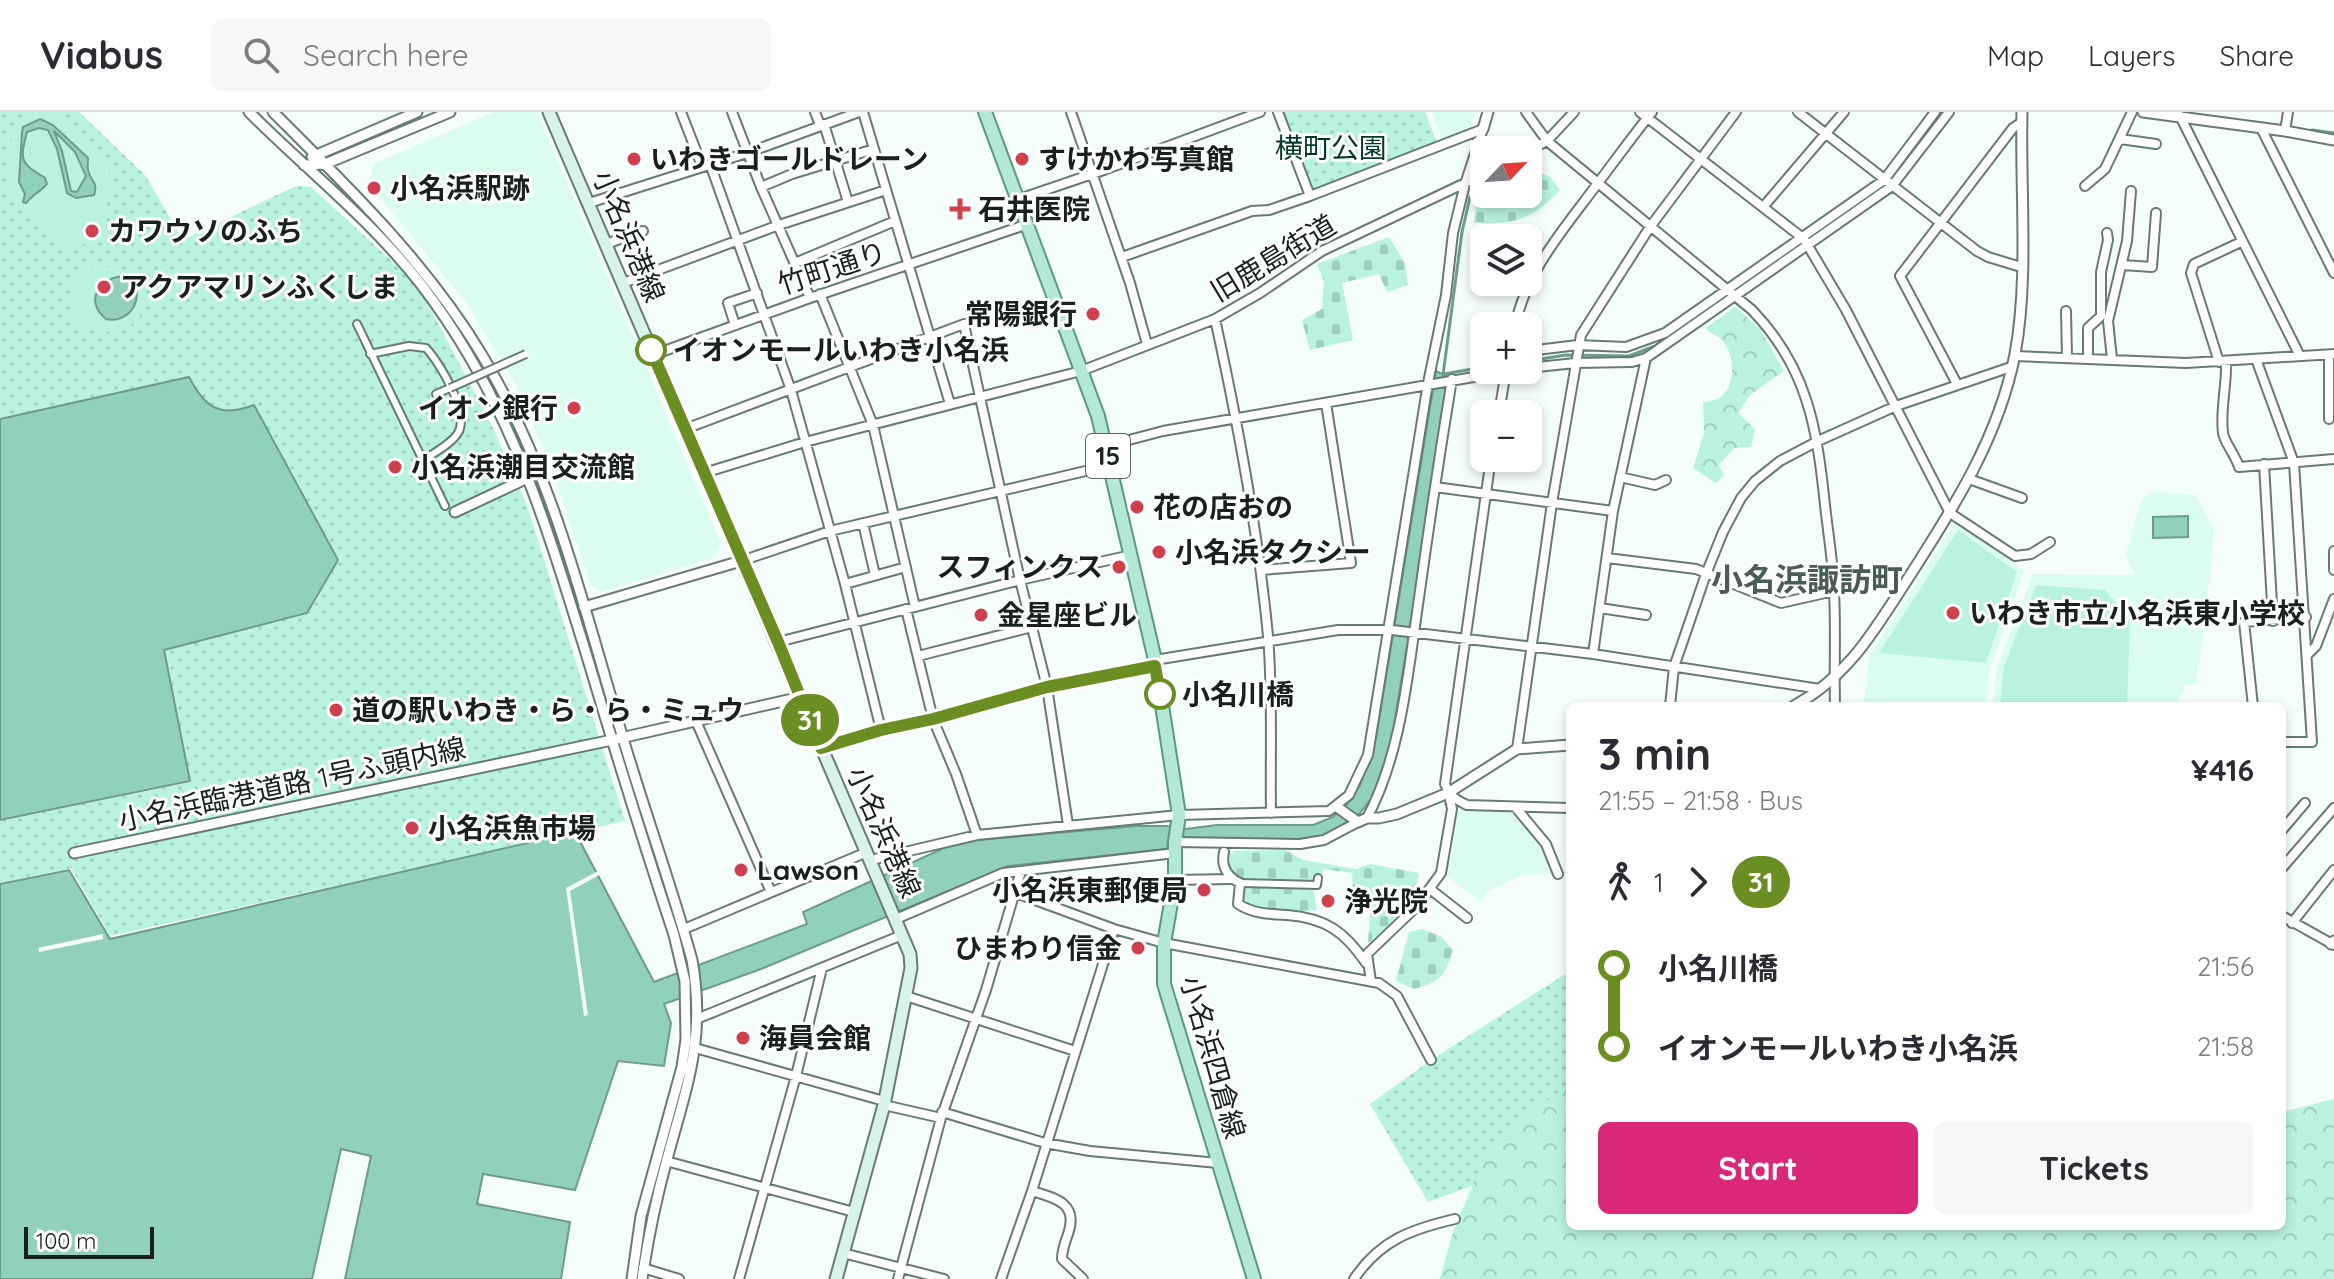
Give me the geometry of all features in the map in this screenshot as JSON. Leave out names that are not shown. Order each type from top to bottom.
[{"type":"main road","name":"小名浜港線","points":[[549,112],[912,961],[884,1103],[836,1279]]},
{"type":"main road","name":"15","points":[[985,112],[1081,371],[1111,465],[1155,663],[1179,819],[1175,848]]},
{"type":"main road","name":"小名浜四倉線","points":[[1175,848],[1175,880],[1164,943],[1164,984],[1254,1279]]},
{"type":"street","points":[[249,112],[360,216],[420,283],[471,359],[511,434],[529,477],[684,929],[692,999],[699,1018],[695,1048],[651,1222],[643,1274],[679,1279]]},
{"type":"street","points":[[273,112],[389,230],[439,291],[482,355],[540,472],[566,542],[617,739],[687,962]]},
{"type":"street","points":[[304,165],[315,154],[417,112]]},
{"type":"street","points":[[304,165],[325,164],[450,112]]},
{"type":"street","points":[[681,112],[738,242],[791,390],[845,584],[881,730]]},
{"type":"street","points":[[732,112],[795,263],[850,367],[873,425],[896,516],[918,656],[933,719],[977,835]]},
{"type":"street","points":[[815,112],[822,124],[848,202]]},
{"type":"street","points":[[589,203],[747,153],[861,112],[950,404]]},
{"type":"street","points":[[1071,112],[1122,257],[1147,344]]},
{"type":"street","points":[[1016,200],[1260,112]]},
{"type":"street","points":[[1278,112],[1310,196]]},
{"type":"street","points":[[684,929],[771,892],[871,860],[977,835],[1068,825],[1329,811],[1338,808],[1349,795],[1368,755],[1446,295],[1453,233],[1488,112]]},
{"type":"street","points":[[1526,112],[1547,141],[1765,324],[1794,367],[1805,392],[1818,441],[1834,591],[1835,702]]},
{"type":"street","points":[[1542,144],[1574,112]]},
{"type":"street","points":[[1517,749],[1552,503],[1581,335],[1650,227],[1736,112]]},
{"type":"street","points":[[1798,112],[1983,255],[2021,267]]},
{"type":"street","points":[[1764,206],[1844,112]]},
{"type":"street","points":[[1888,183],[1935,112]]},
{"type":"street","points":[[1542,352],[1632,362],[1646,358],[1888,183],[1949,112]]},
{"type":"street","points":[[2085,186],[2105,169],[2132,112]]},
{"type":"street","points":[[2143,112],[2334,140]]},
{"type":"street","points":[[2285,131],[2288,112]]},
{"type":"street","points":[[1518,312],[1536,270],[1557,237],[1646,114],[1806,242],[1846,310],[1950,513],[2015,556],[2031,554],[2050,542]]},
{"type":"street","points":[[2180,116],[2300,356]]},
{"type":"street","points":[[1957,384],[1900,276],[2022,117]]},
{"type":"street","points":[[1800,702],[1834,678],[1863,647],[1950,513],[1994,423],[2015,356],[2021,293],[2022,117]]},
{"type":"street","points":[[2261,128],[2334,273]]},
{"type":"street","points":[[1122,257],[1252,211],[1269,210],[1310,196],[1483,129]]},
{"type":"street","points":[[2120,139],[2156,144]]},
{"type":"street","points":[[761,187],[792,174],[874,149]]},
{"type":"street","name":"旧鹿島街道","points":[[704,473],[805,442],[1081,371],[1215,319],[1322,251],[1470,181]]},
{"type":"street","points":[[623,283],[779,225],[886,190]]},
{"type":"street","points":[[2112,359],[2108,321],[2127,241],[2131,191]]},
{"type":"street","points":[[2122,265],[2152,267],[2156,213]]},
{"type":"street","points":[[795,263],[895,221]]},
{"type":"street","name":"竹町通り","points":[[653,355],[1025,225]]},
{"type":"street","points":[[606,244],[643,231]]},
{"type":"street","points":[[2088,359],[2088,328],[2101,316],[2101,272],[2107,233]]},
{"type":"street","points":[[1542,364],[1626,347],[1665,333],[1727,289],[1806,242]]},
{"type":"street","points":[[2241,242],[2194,264],[2191,273],[2223,362],[2224,439],[2234,451],[2239,467],[2334,459]]},
{"type":"street","points":[[735,325],[728,303],[757,293]]},
{"type":"street","points":[[2066,311],[2067,358]]},
{"type":"street","points":[[1215,319],[1237,419],[1261,570],[1268,640],[1271,813]]},
{"type":"street","points":[[357,324],[445,506]]},
{"type":"street","points":[[685,429],[964,324],[1020,580],[1047,687],[1068,825]]},
{"type":"street","points":[[371,354],[409,346],[426,348],[436,358],[460,410],[462,425],[456,437],[423,460]]},
{"type":"street","points":[[436,394],[526,354]]},
{"type":"street","points":[[2015,356],[2186,363],[2331,354],[2329,419]]},
{"type":"street","points":[[1593,654],[1613,511],[1646,358]]},
{"type":"street","points":[[2256,359],[2294,463],[2312,742],[2286,742]]},
{"type":"street","points":[[1670,702],[1674,667],[1706,574],[1723,532],[1741,498],[1755,481],[1780,461],[1896,406],[2011,367]]},
{"type":"street","points":[[1106,446],[1163,431],[1470,376]]},
{"type":"street","points":[[1360,820],[1386,778],[1392,755],[1451,379]]},
{"type":"street","points":[[1261,570],[1351,563],[1326,403]]},
{"type":"street","points":[[2264,464],[2273,621]]},
{"type":"street","points":[[584,607],[830,531],[1111,465]]},
{"type":"street","points":[[455,512],[540,472]]},
{"type":"street","points":[[1371,981],[1367,954],[1430,889],[1441,873],[1452,809],[1445,784],[1489,472]]},
{"type":"street","points":[[1620,477],[1655,485],[1666,480]]},
{"type":"street","points":[[1969,479],[2022,498]]},
{"type":"street","points":[[1435,487],[1613,511]]},
{"type":"street","points":[[863,523],[875,575]]},
{"type":"street","points":[[2334,551],[2334,570]]},
{"type":"street","points":[[778,642],[1131,555]]},
{"type":"street","points":[[1607,558],[1683,566],[1781,603],[1834,591]]},
{"type":"street","points":[[845,584],[906,567]]},
{"type":"street","points":[[2308,654],[2316,646],[2334,599]]},
{"type":"street","points":[[1600,608],[1646,615]]},
{"type":"street","points":[[2253,702],[2244,622],[2306,617]]},
{"type":"street","points":[[918,656],[1032,627]]},
{"type":"street","points":[[821,748],[1047,687],[1268,640],[1357,628],[1413,631],[1593,654],[1820,689]]},
{"type":"street","name":"小名浜臨港道路 1号ふ頭内線","points":[[74,853],[617,739],[801,697]]},
{"type":"street","points":[[696,721],[771,892]]},
{"type":"street","points":[[894,915],[1003,873],[1175,848],[1300,844],[1324,840],[1360,820],[1397,814],[1448,793],[1517,749],[1566,745]]},
{"type":"street","points":[[1448,793],[1467,805],[1566,808]]},
{"type":"street","points":[[2286,825],[2305,803]]},
{"type":"street","points":[[1514,807],[1546,844],[1558,874]]},
{"type":"street","points":[[1338,808],[1360,820]]},
{"type":"street","points":[[2286,863],[2334,808]]},
{"type":"street","points":[[1224,852],[1223,859],[1235,881],[1238,904],[1256,913],[1309,919],[1342,932],[1369,967]]},
{"type":"street","points":[[2286,919],[2334,870]]},
{"type":"street","points":[[898,1279],[942,1115],[1021,871]]},
{"type":"street","points":[[1175,880],[1317,885],[1318,878]]},
{"type":"street","points":[[1430,889],[1467,918]]},
{"type":"street","points":[[1016,893],[1114,929],[1164,943],[1379,983],[1397,996],[1431,1060]]},
{"type":"street","points":[[2286,920],[2333,943]]},
{"type":"street","points":[[1001,1279],[1032,1191],[1114,929]]},
{"type":"street","points":[[699,1018],[902,935]]},
{"type":"street","points":[[739,1279],[796,1076],[822,968]]},
{"type":"street","points":[[906,996],[1075,1051]]},
{"type":"street","points":[[632,1279],[641,1216],[682,1067],[692,999]]},
{"type":"street","points":[[695,1048],[884,1103],[1045,1143],[1090,1151],[1218,1163]]},
{"type":"street","points":[[666,1161],[854,1212]]},
{"type":"street","points":[[1032,1191],[1057,1199],[1068,1210],[1072,1220],[1062,1259],[1083,1279]]},
{"type":"street","points":[[1354,1279],[1374,1255],[1402,1235],[1455,1219]]},
{"type":"street","points":[[843,1253],[944,1279]]},
{"type":"shaded area","name":"イオンモールいわき小名浜","points":[[494,112],[537,112],[721,543],[715,557],[601,592],[590,584],[553,471],[516,385],[466,302],[370,186],[373,164]]},
{"type":"shaded area","points":[[1431,112],[1476,112],[1470,127],[1442,139]]},
{"type":"shaded area","points":[[40,119],[53,125],[88,158],[94,195],[76,198],[67,193],[57,149],[48,130],[39,128],[27,132],[23,156],[27,165],[45,178],[47,184],[26,203],[23,202],[25,194],[19,182],[23,127]],"holes":[[[54,131],[75,152],[86,176],[77,192],[71,191]]]},
{"type":"shaded area","points":[[125,276],[136,290],[134,306],[123,317],[106,319],[99,312],[95,297],[108,280]]},
{"type":"shaded area","points":[[1436,371],[1451,378],[1382,781],[1360,813],[1332,833],[1309,840],[1168,840],[1167,849],[1008,866],[761,969],[664,1004],[671,1023],[664,1066],[618,1061],[575,1190],[483,1174],[477,1204],[570,1222],[561,1279],[345,1279],[371,1156],[341,1149],[312,1279],[0,1279],[0,884],[69,870],[110,939],[575,832],[654,982],[807,924],[803,912],[944,848],[977,840],[1136,826],[1186,829],[1217,825],[1313,825],[1333,817],[1347,804],[1360,785],[1376,738]]},
{"type":"shaded area","points":[[189,377],[201,396],[215,408],[232,410],[254,405],[338,560],[307,613],[164,650],[190,781],[0,820],[0,419]]},
{"type":"shaded area","points":[[2150,491],[2195,495],[2215,532],[2197,684],[2185,686],[2178,702],[1993,702],[1997,668],[2033,574],[2134,575],[2126,554],[2140,504]]},
{"type":"shaded area","points":[[2188,516],[2188,537],[2153,538],[2153,517]]},
{"type":"shaded area","name":"いわき市立小名浜東小学校","points":[[1957,521],[2024,571],[1990,669],[1986,702],[1864,702],[1870,655]]},
{"type":"shaded area","points":[[1458,810],[1517,812],[1546,846],[1556,874],[1522,875],[1486,892],[1481,901],[1445,875],[1452,853]]},
{"type":"green space","points":[[0,112],[79,112],[145,175],[183,240],[296,186],[311,187],[418,285],[494,430],[527,505],[625,821],[110,936],[71,868],[0,883],[0,821],[191,782],[162,650],[307,613],[338,560],[254,405],[232,410],[215,407],[202,396],[189,377],[0,419]]},
{"type":"green space","points":[[40,112],[63,115],[105,161],[116,190],[110,194],[106,218],[120,235],[119,238],[63,248],[55,233],[13,203],[8,175],[14,130],[22,120]]},
{"type":"green space","name":"横町公園","points":[[1281,112],[1425,112],[1437,143],[1313,192]]},
{"type":"green space","points":[[1542,173],[1550,177],[1560,190],[1542,206]]},
{"type":"green space","points":[[1476,208],[1540,208],[1511,221],[1473,223]]},
{"type":"green space","points":[[1389,237],[1405,263],[1408,285],[1387,292],[1379,274],[1342,283],[1353,340],[1310,350],[1302,320],[1322,309],[1324,282],[1317,264]]},
{"type":"green space","points":[[100,266],[132,270],[143,285],[143,311],[135,322],[122,329],[108,332],[64,322],[73,304],[76,269]]},
{"type":"green space","points":[[1735,307],[1760,329],[1784,371],[1750,395],[1738,413],[1755,429],[1751,447],[1734,448],[1719,465],[1724,475],[1716,483],[1693,468],[1704,433],[1703,403],[1722,396],[1727,390],[1732,368],[1726,346],[1706,328]]},
{"type":"green space","points":[[1958,530],[2017,572],[1986,663],[1879,653]]},
{"type":"green space","points":[[2036,585],[2105,590],[2130,622],[2127,702],[2000,702],[2004,666]]},
{"type":"green space","name":"浄光院","points":[[1285,850],[1303,860],[1356,869],[1370,864],[1419,873],[1412,903],[1368,944],[1371,893],[1353,890],[1352,873],[1323,869],[1321,883],[1313,888],[1317,910],[1268,911],[1241,903],[1241,878],[1230,869],[1230,854],[1235,851]]},
{"type":"green space","points":[[1422,929],[1442,937],[1453,950],[1441,977],[1414,989],[1396,981],[1409,932]]},
{"type":"green space","points":[[1566,974],[1566,1151],[1428,1202],[1370,1104],[1431,1060]]},
{"type":"green space","points":[[1566,1087],[1566,1230],[2286,1230],[2286,1111],[2334,1099],[2334,1279],[1440,1279],[1453,1232],[1482,1163],[1525,1116]]},
{"type":"pier","points":[[600,870],[601,874],[570,891],[588,1015],[584,1016],[566,888]]},
{"type":"pier","points":[[103,934],[103,939],[39,952],[38,948]]},
{"type":"waterway","points":[[1889,182],[1943,112]]},
{"type":"waterway","points":[[2312,130],[2334,133]]},
{"type":"waterway","points":[[1443,375],[1462,232],[1470,197]]},
{"type":"waterway","points":[[1542,359],[1566,355],[1629,356],[1655,346],[1687,325]]},
{"type":"waterway","points":[[1444,374],[1470,369]]},
{"type":"bus line","name":"31","points":[[651,350],[821,748],[1047,687],[1155,666],[1160,694]]},
{"type":"place","name":"いわきゴールドレーン","points":[[634,159]]},
{"type":"place","name":"すけかわ写真館","points":[[1022,159]]},
{"type":"place","name":"小名浜駅跡","points":[[374,188]]},
{"type":"place","name":"石井医院","points":[[960,209]]},
{"type":"place","name":"カワウソのふち","points":[[92,231]]},
{"type":"place","name":"アクアマリンふくしま","points":[[104,287]]},
{"type":"place","name":"常陽銀行","points":[[1093,314]]},
{"type":"place","name":"イオンモールいわき小名浜","points":[[651,350]]},
{"type":"place","name":"イオン銀行","points":[[574,408]]},
{"type":"place","name":"小名浜潮目交流館","points":[[395,467]]},
{"type":"place","name":"花の店おの","points":[[1137,507]]},
{"type":"place","name":"小名浜タクシー","points":[[1159,552]]},
{"type":"place","name":"スフィンクス","points":[[1119,567]]},
{"type":"place","name":"いわき市立小名浜東小学校","points":[[1953,613]]},
{"type":"place","name":"金星座ビル","points":[[981,615]]},
{"type":"place","name":"小名川橋","points":[[1160,694]]},
{"type":"place","name":"道の駅いわき・ら・ら・ミュウ","points":[[336,710]]},
{"type":"place","name":"小名浜魚市場","points":[[412,828]]},
{"type":"place","name":"Lawson","points":[[741,870]]},
{"type":"place","name":"小名浜東郵便局","points":[[1204,890]]},
{"type":"place","name":"浄光院","points":[[1328,901]]},
{"type":"place","name":"ひまわり信金","points":[[1138,948]]},
{"type":"place","name":"海員会館","points":[[743,1038]]},
{"type":"district","name":"小名浜諏訪町","points":[[1807,580]]}]
